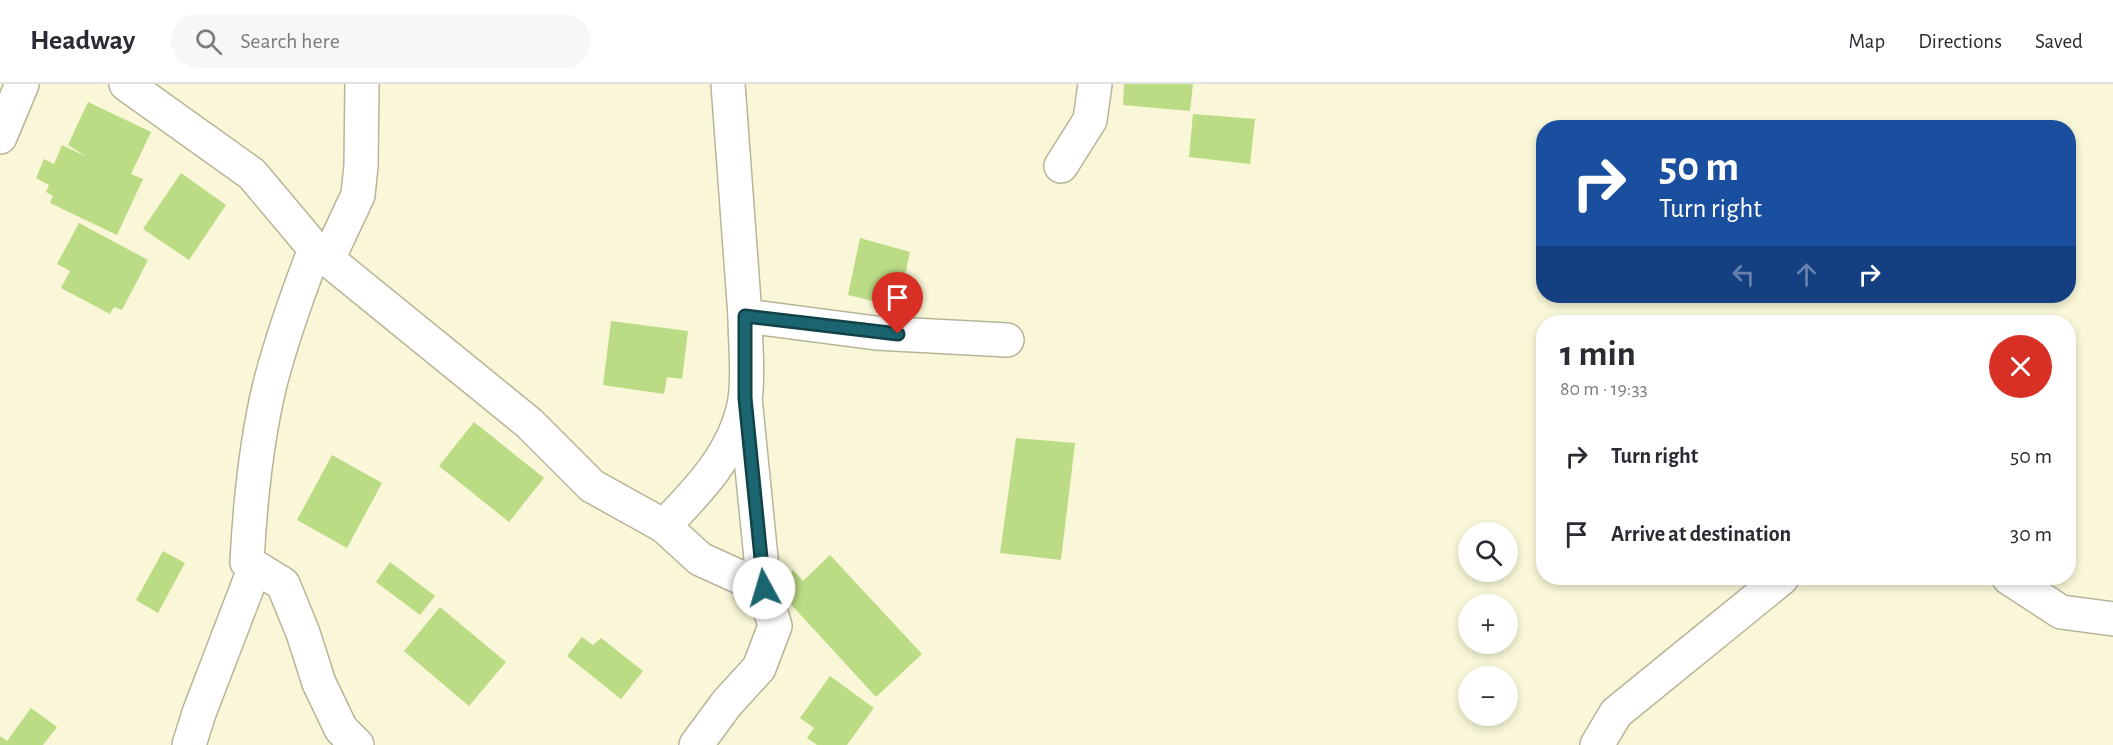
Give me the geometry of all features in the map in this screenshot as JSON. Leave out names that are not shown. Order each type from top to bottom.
[{"type":"street","points":[[0,137],[22,84]]},
{"type":"street","points":[[126,84],[252,174],[322,254],[529,423],[591,486],[664,526],[700,559],[764,588]]},
{"type":"street","points":[[357,745],[341,729],[319,683],[303,633],[282,584],[247,562],[250,499],[270,386],[292,309],[357,195],[361,166],[362,84]]},
{"type":"street","points":[[696,745],[727,703],[759,668],[775,626],[764,588],[745,398],[745,316],[728,84]]},
{"type":"street","points":[[1061,166],[1090,120],[1095,84]]},
{"type":"street","points":[[745,316],[876,333],[1007,340]]},
{"type":"street","points":[[664,526],[700,489],[736,435],[745,398]]},
{"type":"street","points":[[189,745],[255,567]]},
{"type":"street","points":[[1597,745],[1616,713],[1773,585]]},
{"type":"street","points":[[2019,585],[2061,612],[2113,619]]},
{"type":"building","points":[[1124,84],[1193,84],[1190,111],[1123,105]]},
{"type":"building","points":[[88,102],[151,132],[131,174],[143,179],[117,235],[50,203],[53,196],[46,192],[49,185],[36,178],[44,159],[54,164],[62,145],[87,157],[68,145]]},
{"type":"building","points":[[1193,114],[1255,119],[1250,164],[1189,157]]},
{"type":"building","points":[[181,173],[226,205],[189,260],[143,229]]},
{"type":"building","points":[[79,223],[148,260],[122,310],[114,307],[110,314],[61,288],[70,271],[57,264]]},
{"type":"building","points":[[860,238],[910,252],[898,307],[848,295]]},
{"type":"building","points":[[611,321],[688,331],[682,379],[667,377],[664,394],[603,385]]},
{"type":"building","points":[[474,422],[544,478],[509,522],[439,466]]},
{"type":"building","points":[[1016,438],[1075,443],[1061,560],[1000,553]]},
{"type":"building","points":[[332,455],[382,483],[347,548],[297,520]]},
{"type":"building","points":[[163,551],[185,563],[158,613],[136,600]]},
{"type":"building","points":[[830,555],[922,654],[876,697],[775,587],[793,570],[803,581]]},
{"type":"building","points":[[390,562],[435,596],[420,615],[376,582]]},
{"type":"building","points":[[440,607],[506,662],[469,706],[404,651]]},
{"type":"building","points":[[582,637],[593,645],[601,638],[643,671],[621,699],[567,656]]},
{"type":"building","points":[[830,676],[874,708],[847,745],[817,745],[807,738],[814,728],[800,718]]},
{"type":"building","points":[[31,708],[57,727],[43,745],[0,745],[0,736],[7,741]]},
{"type":"route","points":[[764,588],[745,398],[745,316],[898,334]]}]
